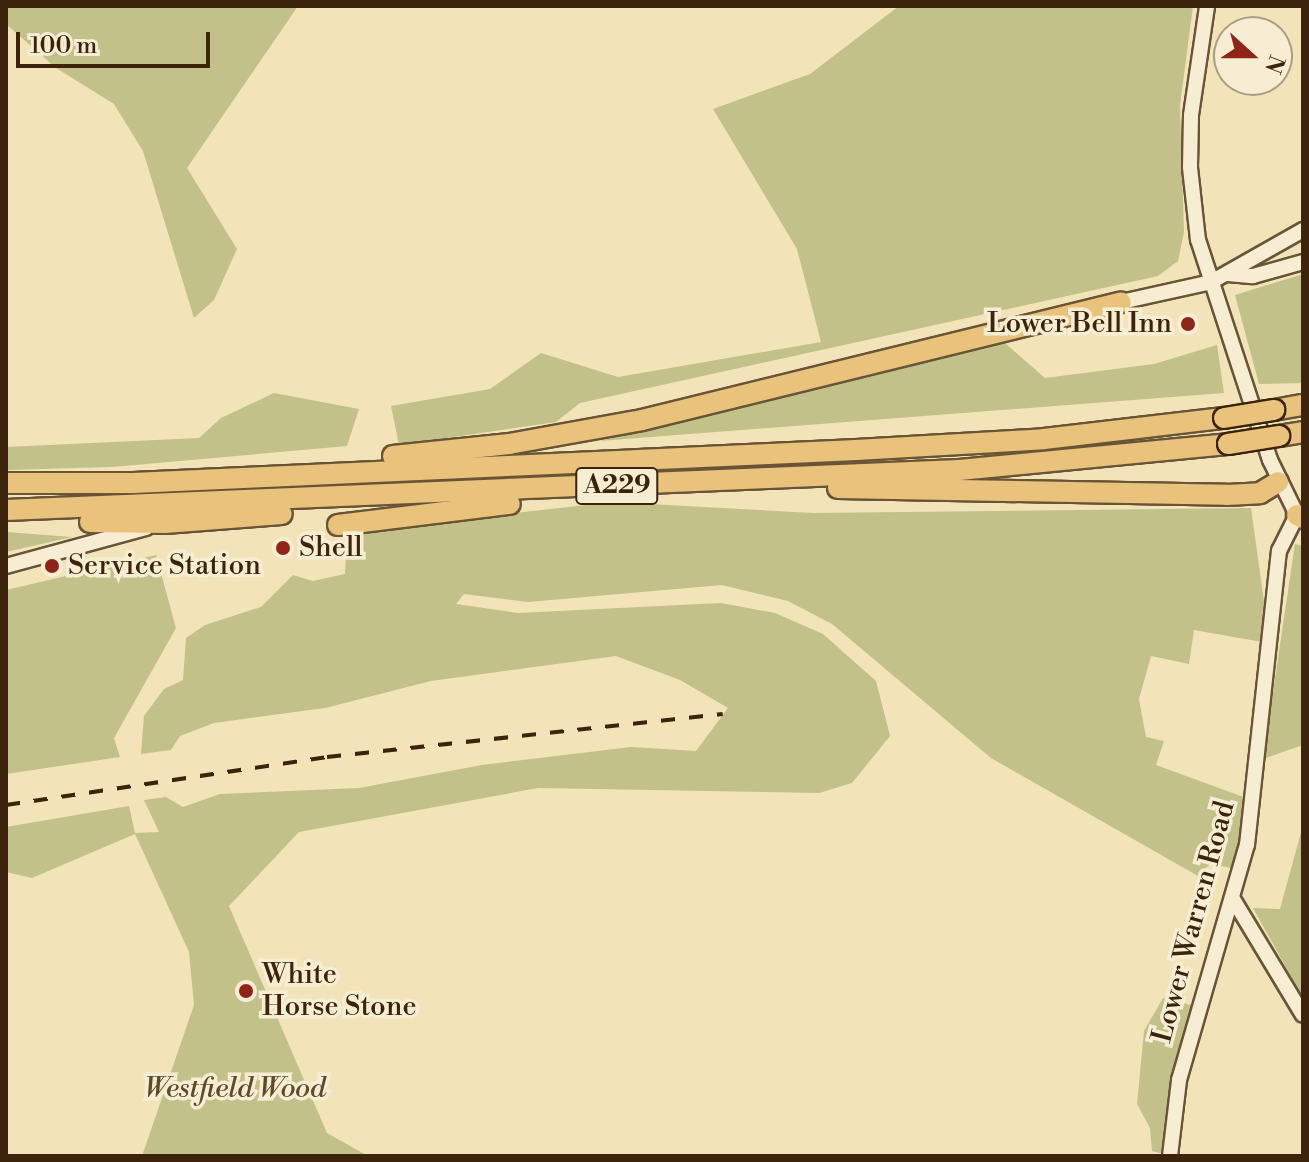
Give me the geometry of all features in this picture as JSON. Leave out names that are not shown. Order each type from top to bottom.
[{"type":"highway","points":[[280,474],[311,462],[435,453],[642,420],[1121,302]]},
{"type":"highway","name":"A229","points":[[6,483],[280,474],[1028,440],[1224,418],[1303,405]]},
{"type":"highway","name":"A229","points":[[6,510],[460,494],[1074,462],[1303,432]]},
{"type":"highway","points":[[783,478],[817,487],[1227,495],[1260,493],[1278,482]]},
{"type":"highway","points":[[338,525],[677,483]]},
{"type":"highway","points":[[6,520],[165,523],[381,508],[460,494]]},
{"type":"street","points":[[1207,6],[1191,115],[1190,167],[1198,240],[1278,482],[1300,517]]},
{"type":"street","points":[[1121,302],[1211,282],[1303,230]]},
{"type":"street","points":[[1228,274],[1253,276],[1303,262]]},
{"type":"street","name":"Lower Warren Road","points":[[1170,1156],[1181,1069],[1233,899],[1253,811],[1279,551],[1300,517]]},
{"type":"street","points":[[6,566],[165,523]]},
{"type":"street","points":[[1233,899],[1303,1015]]},
{"type":"green space","points":[[6,6],[298,6],[187,168],[237,249],[214,300],[194,318],[143,151],[114,104],[56,68],[6,24]]},
{"type":"green space","points":[[899,6],[1193,6],[1180,105],[1184,232],[1178,261],[1158,276],[580,403],[556,422],[399,445],[391,406],[490,389],[541,353],[618,377],[821,342],[797,249],[713,109],[810,74]]},
{"type":"green space","points":[[1303,274],[1303,383],[1259,384],[1235,295]]},
{"type":"green space","points":[[1005,343],[1045,378],[1154,364],[1217,345],[1224,393],[599,441]]},
{"type":"green space","points":[[274,393],[359,409],[347,446],[112,467],[6,470],[6,447],[199,438],[221,418]]},
{"type":"green space","name":"Westfield Wood","points":[[613,502],[813,513],[1251,508],[1267,623],[1262,642],[1194,630],[1189,664],[1151,656],[1139,699],[1146,737],[1164,741],[1156,765],[1249,799],[1237,869],[1210,864],[1198,876],[991,758],[832,624],[788,601],[722,585],[528,602],[464,594],[456,604],[518,613],[721,603],[775,613],[823,634],[876,681],[890,736],[852,783],[819,793],[538,788],[299,832],[229,906],[327,1133],[368,1156],[142,1156],[194,1005],[189,952],[135,834],[32,878],[6,872],[6,827],[129,806],[135,833],[159,832],[144,800],[166,797],[183,807],[220,794],[359,788],[482,765],[631,747],[696,751],[728,708],[680,680],[616,656],[431,681],[325,708],[214,723],[180,736],[171,750],[141,754],[144,716],[164,689],[183,680],[186,638],[205,625],[261,607],[293,575],[313,581],[345,574],[347,532]]},
{"type":"green space","points":[[6,532],[72,537],[6,552]]},
{"type":"green space","points":[[1295,544],[1303,546],[1303,745],[1263,759]]},
{"type":"green space","points":[[156,555],[176,628],[114,738],[120,757],[6,774],[6,590]]},
{"type":"green space","points":[[1303,825],[1303,998],[1253,908],[1280,909]]},
{"type":"green space","points":[[1163,998],[1195,1006],[1163,1154],[1152,1151],[1150,1128],[1137,1104],[1144,1031]]},
{"type":"railway","points":[[6,805],[327,757],[723,714]]},
{"type":"place","name":"Lower Bell Inn","points":[[1188,324]]},
{"type":"place","name":"Shell","points":[[283,548]]},
{"type":"place","name":"Service Station","points":[[52,566]]},
{"type":"place","name":"White Horse Stone","points":[[246,991]]}]
